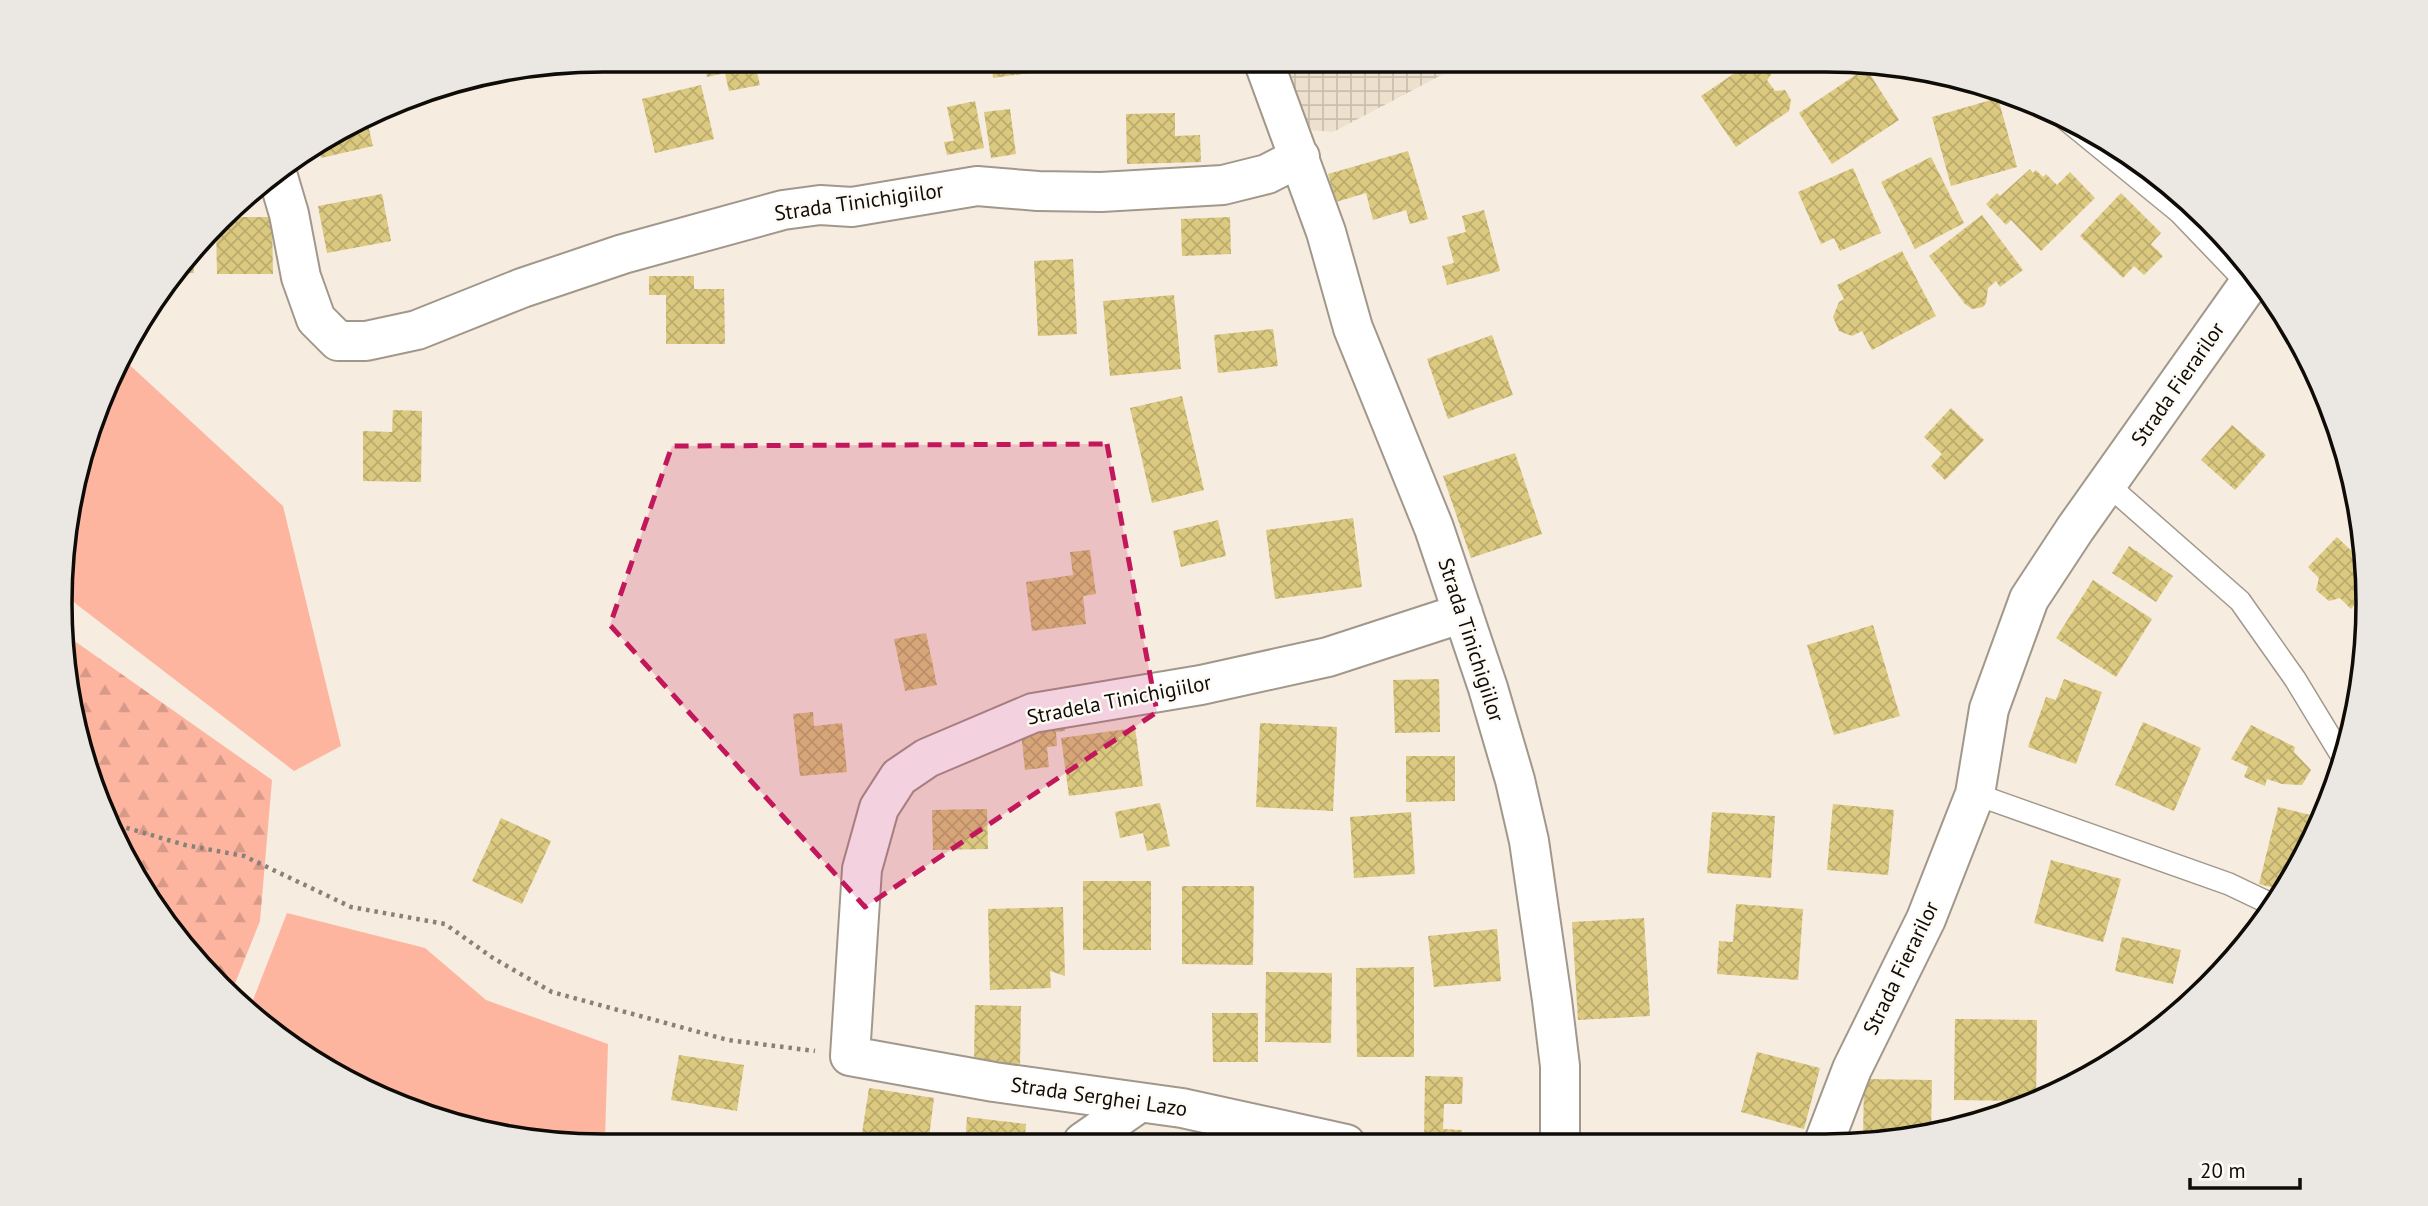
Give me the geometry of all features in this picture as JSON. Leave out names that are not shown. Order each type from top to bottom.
[{"type":"street","name":"Strada Tinichigiilor","points":[[1268,72],[1326,232],[1353,328],[1434,528],[1515,780],[1529,841],[1560,1066],[1560,1134]]},
{"type":"street","name":"Strada Tinichigiilor","points":[[280,182],[302,277],[316,319],[338,341],[366,341],[418,330],[522,288],[623,254],[783,210],[820,205],[852,207],[977,186],[1101,192],[1223,185],[1267,174],[1300,157]]},
{"type":"street","name":"Strada Fierarilor","points":[[1827,1134],[1852,1069],[1926,919],[1975,794],[1989,709],[2029,600],[2249,284]]},
{"type":"street","name":"Stradela Tinichigiilor","points":[[850,1056],[862,869],[879,808],[899,777],[928,758],[1033,713],[1201,685],[1328,657],[1463,613]]},
{"type":"street","name":"Strada Serghei Lazo","points":[[850,1056],[994,1082],[1182,1108],[1300,1134]]},
{"type":"street","points":[[1096,1134],[1139,1103]]},
{"type":"lane","name":"Strada Fierarilor","points":[[2106,152],[2179,212],[2227,257]]},
{"type":"lane","points":[[2108,484],[2239,601],[2295,679],[2336,747]]},
{"type":"lane","points":[[1975,794],[2229,884],[2265,901]]},
{"type":"path","points":[[122,826],[185,845],[244,856],[351,906],[445,924],[493,958],[552,992],[728,1040],[850,1056]]},
{"type":"highlighted area","points":[[1107,444],[1157,712],[865,907],[610,625],[672,446]]},
{"type":"shaded area","points":[[1288,72],[1447,72],[1333,132],[1311,130]]},
{"type":"green space","points":[[129,364],[283,506],[341,746],[294,771],[72,601],[76,534],[82,499],[100,432]]},
{"type":"green space","points":[[73,640],[272,780],[260,921],[234,985],[204,953],[161,898],[127,838],[100,774],[82,707]]},
{"type":"green space","points":[[287,913],[425,948],[486,1000],[608,1044],[605,1134],[534,1130],[499,1124],[432,1106],[400,1094],[337,1063],[308,1045],[252,1002]]},
{"type":"building","points":[[706,72],[757,72],[760,85],[729,91],[725,73],[707,77]]},
{"type":"building","points":[[992,72],[1037,72],[993,78]]},
{"type":"building","points":[[1736,72],[1773,72],[1767,80],[1775,91],[1785,90],[1791,100],[1789,111],[1736,147],[1701,96]]},
{"type":"building","points":[[1860,73],[1870,74],[1899,120],[1832,164],[1799,113]]},
{"type":"building","points":[[701,85],[714,139],[655,153],[642,99]]},
{"type":"building","points":[[1994,99],[1999,101],[2017,167],[1951,186],[1932,117]]},
{"type":"building","points":[[975,101],[984,148],[947,155],[944,142],[954,141],[947,107]]},
{"type":"building","points":[[1010,109],[1016,154],[991,158],[984,112]]},
{"type":"building","points":[[1175,113],[1175,136],[1200,135],[1201,162],[1127,164],[1126,114]]},
{"type":"building","points":[[368,127],[373,146],[321,158],[320,153]]},
{"type":"building","points":[[1408,151],[1428,219],[1410,224],[1406,210],[1373,220],[1366,193],[1336,202],[1328,174]]},
{"type":"building","points":[[1931,157],[1964,223],[1915,249],[1881,182]]},
{"type":"building","points":[[1853,168],[1881,233],[1840,251],[1834,238],[1821,244],[1798,192]]},
{"type":"building","points":[[2030,169],[2033,173],[2036,170],[2043,177],[2046,174],[2057,185],[2070,172],[2095,198],[2041,251],[2011,220],[2006,225],[1986,204],[1997,193],[2000,196]]},
{"type":"building","points":[[2121,193],[2161,233],[2151,244],[2163,256],[2144,275],[2134,266],[2123,278],[2080,236]]},
{"type":"building","points":[[382,194],[391,241],[327,253],[318,206]]},
{"type":"building","points":[[1484,210],[1500,271],[1447,285],[1442,266],[1454,263],[1447,237],[1466,232],[1462,216]]},
{"type":"building","points":[[1982,215],[2023,270],[2000,287],[1996,281],[1988,288],[1983,307],[1972,309],[1965,304],[1929,256]]},
{"type":"building","points":[[238,217],[272,217],[273,274],[217,274],[216,239],[227,227]]},
{"type":"building","points":[[1230,217],[1231,254],[1182,256],[1181,219]]},
{"type":"building","points":[[1902,251],[1936,316],[1872,350],[1862,331],[1852,336],[1839,331],[1833,317],[1839,302],[1844,299],[1837,285]]},
{"type":"building","points":[[1073,259],[1077,334],[1038,336],[1034,261]]},
{"type":"building","points":[[649,276],[694,276],[694,289],[724,289],[725,344],[666,344],[666,295],[649,295]]},
{"type":"building","points":[[1174,295],[1181,369],[1110,376],[1103,301]]},
{"type":"building","points":[[1273,329],[1278,366],[1218,373],[1214,335]]},
{"type":"building","points":[[1492,335],[1513,395],[1448,419],[1427,359]]},
{"type":"building","points":[[1182,396],[1204,490],[1152,503],[1130,408]]},
{"type":"building","points":[[1951,408],[1984,440],[1945,480],[1931,466],[1942,454],[1924,437]]},
{"type":"building","points":[[393,410],[422,411],[421,482],[363,481],[363,431],[392,432]]},
{"type":"building","points":[[2232,425],[2266,455],[2235,490],[2201,460]]},
{"type":"building","points":[[1515,453],[1542,534],[1471,558],[1443,476]]},
{"type":"building","points":[[1353,518],[1362,587],[1275,599],[1266,530]]},
{"type":"building","points":[[1218,520],[1226,556],[1181,567],[1173,531]]},
{"type":"building","points":[[2337,537],[2354,553],[2356,603],[2351,609],[2340,598],[2329,601],[2316,590],[2319,578],[2308,567]]},
{"type":"building","points":[[2129,546],[2173,576],[2156,602],[2112,573]]},
{"type":"building","points":[[1090,550],[1096,594],[1083,596],[1086,624],[1032,631],[1026,582],[1073,575],[1070,552]]},
{"type":"building","points":[[2093,580],[2152,619],[2116,677],[2056,638]]},
{"type":"building","points":[[1873,625],[1900,716],[1834,735],[1807,645]]},
{"type":"building","points":[[926,633],[937,685],[905,691],[894,639]]},
{"type":"building","points":[[1439,679],[1440,732],[1395,733],[1393,680]]},
{"type":"building","points":[[2064,679],[2102,692],[2076,764],[2028,747],[2046,697],[2056,700]]},
{"type":"building","points":[[813,712],[814,726],[842,723],[847,772],[800,776],[793,714]]},
{"type":"building","points":[[2143,722],[2201,748],[2174,811],[2115,785]]},
{"type":"building","points":[[1064,723],[1065,731],[1056,732],[1057,746],[1047,747],[1049,767],[1025,770],[1021,732]]},
{"type":"building","points":[[1260,723],[1337,727],[1333,811],[1256,807]]},
{"type":"building","points":[[2251,725],[2295,747],[2294,752],[2311,770],[2302,785],[2282,784],[2267,779],[2265,786],[2244,777],[2248,767],[2231,759]]},
{"type":"building","points":[[1135,728],[1143,786],[1069,796],[1061,738]]},
{"type":"building","points":[[1406,756],[1455,756],[1455,801],[1406,802]]},
{"type":"building","points":[[1160,803],[1170,846],[1147,851],[1143,833],[1120,838],[1115,812]]},
{"type":"building","points":[[1833,804],[1894,810],[1888,875],[1827,870]]},
{"type":"building","points":[[2278,807],[2312,815],[2273,888],[2259,884]]},
{"type":"building","points":[[987,809],[988,849],[933,850],[932,810]]},
{"type":"building","points":[[1411,812],[1415,874],[1354,878],[1350,817]]},
{"type":"building","points":[[1712,812],[1775,816],[1771,878],[1707,873]]},
{"type":"building","points":[[501,818],[551,841],[522,904],[472,881]]},
{"type":"building","points":[[2051,860],[2121,879],[2103,942],[2034,923]]},
{"type":"building","points":[[1083,881],[1151,881],[1151,950],[1083,950]]},
{"type":"building","points":[[1182,886],[1254,886],[1253,965],[1182,964]]},
{"type":"building","points":[[1736,904],[1803,909],[1798,980],[1717,974],[1719,941],[1733,942]]},
{"type":"building","points":[[1063,907],[1065,976],[1050,971],[1051,988],[990,990],[988,909]]},
{"type":"building","points":[[1644,918],[1650,1016],[1578,1020],[1572,922]]},
{"type":"building","points":[[1497,929],[1501,981],[1434,987],[1428,936]]},
{"type":"building","points":[[2122,937],[2181,950],[2173,984],[2115,971]]},
{"type":"building","points":[[1414,967],[1414,1057],[1357,1057],[1356,968]]},
{"type":"building","points":[[1266,972],[1332,973],[1331,1043],[1265,1042]]},
{"type":"building","points":[[975,1005],[1021,1006],[1020,1064],[974,1062]]},
{"type":"building","points":[[1212,1013],[1258,1013],[1258,1062],[1213,1062]]},
{"type":"building","points":[[1955,1019],[2037,1020],[2036,1090],[2010,1101],[1954,1100]]},
{"type":"building","points":[[1757,1052],[1820,1068],[1804,1129],[1741,1112]]},
{"type":"building","points":[[679,1055],[744,1065],[737,1111],[671,1100]]},
{"type":"building","points":[[1425,1076],[1463,1077],[1462,1104],[1444,1104],[1443,1129],[1462,1130],[1462,1134],[1424,1134]]},
{"type":"building","points":[[1864,1079],[1932,1080],[1931,1123],[1863,1133]]},
{"type":"building","points":[[869,1088],[934,1098],[929,1134],[862,1134]]},
{"type":"building","points":[[967,1117],[1026,1124],[1025,1134],[966,1134]]}]
